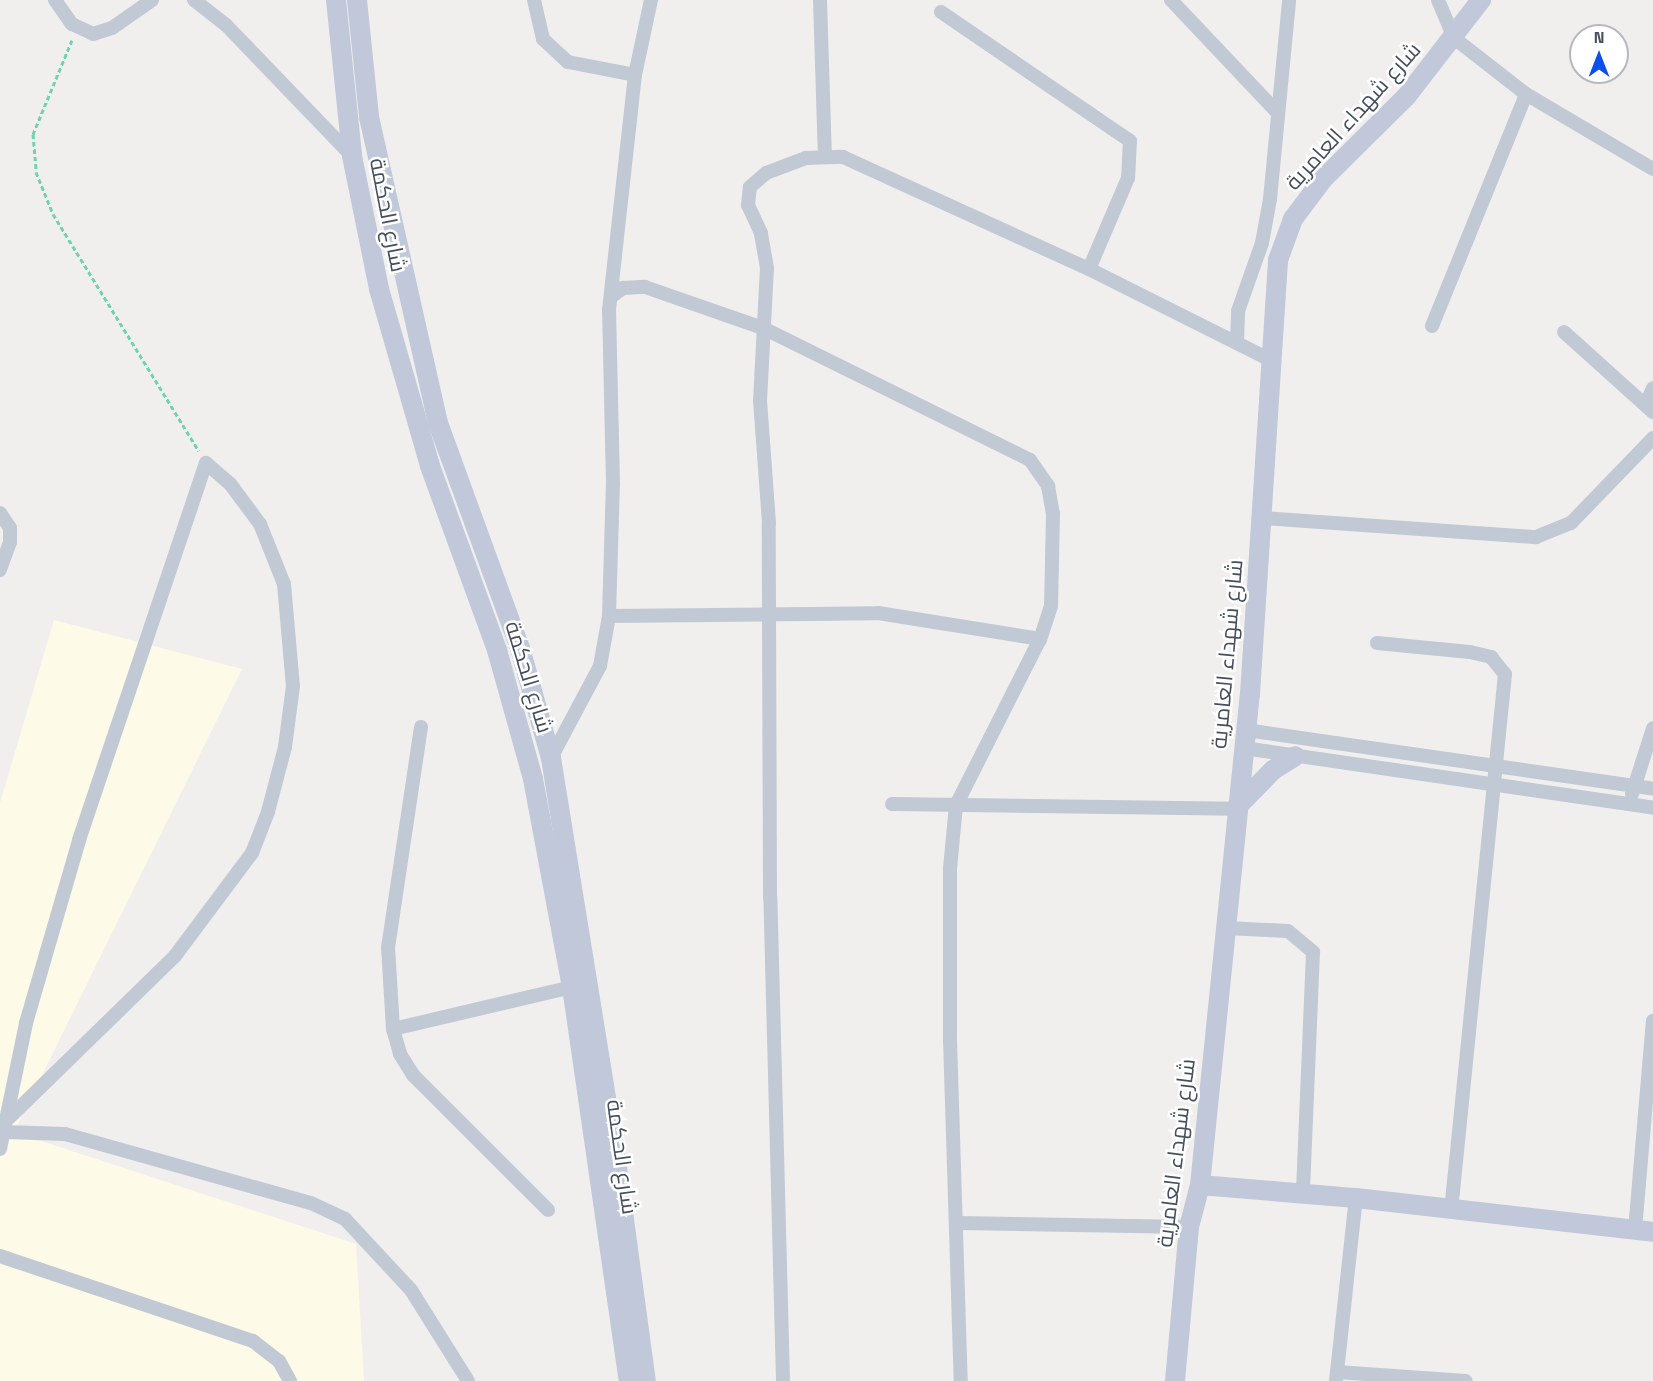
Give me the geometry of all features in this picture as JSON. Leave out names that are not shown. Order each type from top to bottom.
[{"type":"street","points":[[56,0],[72,24],[93,34],[103,32],[152,0]]},
{"type":"street","points":[[194,0],[226,25],[352,156]]},
{"type":"street","name":"شارع الحكمة","points":[[336,0],[352,156],[361,216],[400,366],[526,748],[572,987],[629,1381]]},
{"type":"street","name":"شارع الحكمة","points":[[357,0],[380,170],[438,423],[520,648],[551,758],[615,1153],[646,1381]]},
{"type":"street","points":[[534,0],[543,39],[568,62],[634,75]]},
{"type":"street","points":[[551,758],[600,666],[609,616],[612,296],[634,75],[651,0]]},
{"type":"street","points":[[820,0],[825,157]]},
{"type":"street","points":[[1171,0],[1277,112]]},
{"type":"street","points":[[1237,343],[1238,311],[1262,243],[1270,199],[1289,0]]},
{"type":"street","points":[[1438,0],[1454,38],[1526,94],[1653,169]]},
{"type":"street","name":"شارع شهداء العامرية","points":[[1175,1381],[1189,1227],[1200,1185],[1235,809],[1245,739],[1278,260],[1293,219],[1323,179],[1406,98],[1481,0]]},
{"type":"street","points":[[941,12],[1130,141],[1130,172],[1089,269]]},
{"type":"street","points":[[1432,326],[1526,94]]},
{"type":"street","points":[[783,1381],[770,897],[769,523],[760,401],[767,268],[761,233],[748,205],[750,187],[766,173],[806,158],[843,158],[1089,269],[1271,360]]},
{"type":"street","points":[[612,296],[623,288],[645,287],[763,328],[1039,468],[1053,513],[1054,558],[1051,606],[1040,639],[956,805],[950,868],[950,994],[961,1381]]},
{"type":"street","points":[[1564,332],[1650,407]]},
{"type":"street","points":[[1650,407],[1653,388]]},
{"type":"street","points":[[1262,518],[1536,537],[1571,523],[1653,438]]},
{"type":"street","points":[[0,1149],[7,1125],[16,1064],[79,840],[206,463],[231,485],[260,524],[284,584],[294,686],[285,747],[268,812],[252,853],[175,956],[7,1125]]},
{"type":"street","points":[[0,513],[10,528],[10,542],[0,570]]},
{"type":"street","points":[[609,616],[878,613],[1040,639]]},
{"type":"street","points":[[1377,643],[1470,652],[1501,663],[1506,686],[1495,767],[1496,787],[1451,1211]]},
{"type":"street","points":[[422,728],[388,947],[393,1029],[400,1054],[413,1075],[548,1210]]},
{"type":"street","points":[[1629,805],[1653,728]]},
{"type":"street","points":[[1245,739],[1295,756],[1653,808]]},
{"type":"street","points":[[1245,739],[1495,767],[1653,789]]},
{"type":"street","points":[[892,804],[1235,809],[1273,771],[1295,756]]},
{"type":"street","points":[[1225,928],[1288,931],[1313,952],[1303,1192]]},
{"type":"street","points":[[393,1029],[572,987]]},
{"type":"street","points":[[1200,1185],[1303,1192],[1451,1211],[1644,1231],[1653,1021]]},
{"type":"street","points":[[7,1125],[65,1134],[311,1203],[345,1219],[411,1290],[468,1381]]},
{"type":"street","points":[[1356,1198],[1337,1377],[1466,1381]]},
{"type":"street","points":[[957,1223],[1189,1227]]},
{"type":"street","points":[[0,1256],[253,1341],[279,1361],[290,1381]]},
{"type":"path","points":[[72,24],[67,57],[50,83],[33,134],[36,172],[53,214],[206,463]]},
{"type":"shaded area","points":[[54,620],[242,669],[14,1132],[356,1244],[364,1381],[0,1381],[0,803]]}]
